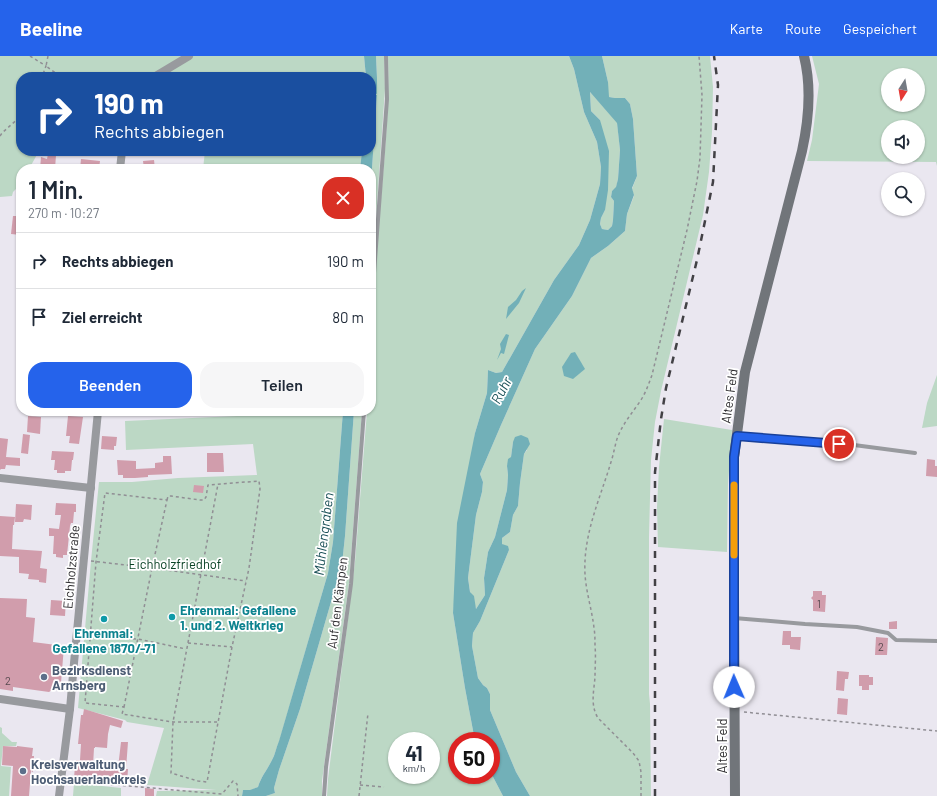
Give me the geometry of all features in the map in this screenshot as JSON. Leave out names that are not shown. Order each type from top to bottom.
[{"type":"main road","name":"Altes Feld","points":[[735,796],[734,457],[745,372],[802,151],[808,122],[809,80],[808,69],[804,56]]},
{"type":"street","points":[[162,72],[189,56]]},
{"type":"street","name":"Eichholzstraße","points":[[59,796],[70,709],[98,416]]},
{"type":"street","points":[[0,478],[91,488]]},
{"type":"street","points":[[0,699],[70,709]]},
{"type":"lane","points":[[376,246],[387,99],[386,56]]},
{"type":"lane","name":"Auf den Kämpen","points":[[324,796],[326,767],[351,584],[364,416]]},
{"type":"lane","points":[[737,436],[854,445],[915,453]]},
{"type":"lane","points":[[734,618],[857,627],[888,633],[896,640],[937,641]]},
{"type":"path","points":[[30,56],[54,72]]},
{"type":"path","points":[[44,72],[48,56]]},
{"type":"path","points":[[641,796],[641,772],[639,761],[633,752],[598,718],[594,712],[593,697],[596,648],[587,591],[585,557],[587,538],[592,518],[618,436],[646,392],[652,375],[687,230],[700,158],[702,95],[699,56]]},
{"type":"path","points":[[0,136],[16,120]]},
{"type":"path","points":[[218,484],[173,722],[171,773],[198,781],[207,782],[246,581],[260,490],[260,481],[218,484],[208,485],[204,500],[168,496],[122,714],[173,722],[218,722]]},
{"type":"path","points":[[124,707],[85,703],[96,562],[105,493],[167,500]]},
{"type":"path","points":[[84,561],[201,574],[246,581]]},
{"type":"path","points":[[90,636],[138,639],[187,650]]},
{"type":"path","points":[[188,643],[232,647]]},
{"type":"path","points":[[735,711],[937,731]]},
{"type":"path","points":[[358,796],[368,713]]},
{"type":"path","points":[[60,780],[222,794],[233,781],[237,784],[238,796]]},
{"type":"path","points":[[360,785],[384,787]]},
{"type":"green space","points":[[0,56],[364,56],[366,72],[16,72],[16,156],[36,156],[32,164],[16,164],[16,189],[12,196],[0,197]]},
{"type":"green space","points":[[376,56],[384,56],[385,89],[376,218],[376,164],[372,164],[373,156],[376,156]]},
{"type":"green space","points":[[388,56],[569,56],[574,69],[584,112],[597,142],[601,167],[600,184],[590,220],[579,245],[554,280],[502,372],[496,373],[488,370],[487,393],[475,433],[453,613],[473,732],[448,732],[448,784],[497,784],[503,796],[327,796],[355,562],[367,416],[376,416],[376,258],[387,127]]},
{"type":"green space","points":[[602,56],[710,56],[713,87],[712,132],[709,172],[703,215],[661,391],[655,422],[651,460],[649,537],[649,694],[651,796],[530,796],[516,772],[490,710],[490,694],[478,678],[472,646],[473,633],[480,621],[509,550],[502,544],[502,538],[510,532],[513,515],[518,506],[524,454],[527,450],[513,442],[511,457],[507,466],[507,490],[495,537],[488,552],[484,578],[485,595],[476,609],[470,592],[468,578],[476,515],[482,492],[483,482],[480,474],[535,349],[572,296],[591,258],[625,231],[627,214],[634,196],[632,189],[637,176],[633,119],[630,104],[625,98],[608,97],[608,82]]},
{"type":"green space","points":[[812,56],[937,56],[937,166],[936,162],[925,162],[925,120],[881,120],[881,162],[807,161],[812,140],[819,84]]},
{"type":"green space","points":[[590,92],[617,122],[620,150],[618,179],[616,188],[612,191],[611,197],[614,201],[613,220],[612,226],[608,230],[602,229],[600,224],[605,210],[600,120],[591,111]]},
{"type":"green space","points":[[204,156],[361,156],[361,164],[204,164]]},
{"type":"green space","points":[[937,375],[937,426],[922,428],[927,403]]},
{"type":"green space","name":"Eichholzfriedhof","points":[[237,416],[343,416],[333,542],[328,573],[279,742],[273,758],[258,787],[251,790],[254,796],[250,790],[243,790],[242,796],[156,796],[157,791],[216,790],[147,785],[164,728],[127,722],[125,720],[78,708],[99,482],[132,482],[178,478],[257,475],[253,444],[126,450],[125,421]]},
{"type":"green space","points":[[354,416],[362,416],[349,583],[322,781],[322,796],[266,796],[275,793],[274,788],[279,770],[300,709],[342,564]]},
{"type":"green space","points":[[664,419],[732,430],[728,484],[727,552],[658,547],[657,507]]},
{"type":"green space","points":[[0,727],[2,728],[2,733],[12,742],[17,742],[16,746],[3,746],[1,766],[11,767],[9,796],[0,796]]},
{"type":"green space","points":[[74,783],[121,788],[121,796],[73,796]]},
{"type":"water","points":[[364,56],[376,56],[377,94],[376,72],[366,72]]},
{"type":"water","name":"Ruhr","points":[[569,56],[602,56],[608,82],[609,97],[625,98],[630,104],[633,119],[637,176],[632,188],[634,195],[627,214],[625,231],[591,258],[572,296],[535,349],[480,474],[483,482],[482,492],[476,515],[468,578],[470,592],[474,596],[476,609],[485,595],[484,578],[488,552],[495,537],[507,490],[507,466],[508,459],[511,457],[513,442],[515,437],[521,435],[528,438],[530,444],[524,454],[518,506],[513,515],[510,532],[502,538],[502,544],[508,546],[509,550],[480,621],[473,633],[472,646],[478,678],[490,694],[490,710],[499,732],[473,732],[453,613],[457,523],[475,433],[487,393],[488,370],[496,373],[502,372],[554,280],[579,245],[590,220],[600,184],[601,167],[597,142],[584,112],[574,69]],"holes":[[[590,92],[617,123],[620,150],[618,179],[616,187],[612,191],[611,197],[614,201],[612,226],[608,230],[602,229],[600,224],[605,210],[608,190],[609,151],[600,120],[591,111]]]},
{"type":"water","points":[[361,156],[373,156],[372,164],[361,164]]},
{"type":"water","points":[[526,288],[519,303],[506,319],[508,307]]},
{"type":"water","points":[[506,334],[509,335],[504,354],[501,353],[497,360],[501,349],[500,344]]},
{"type":"water","points":[[575,352],[585,369],[573,379],[564,376],[562,367],[571,353]]},
{"type":"water","points":[[343,416],[354,416],[342,564],[300,709],[279,770],[274,788],[275,793],[266,796],[242,796],[243,790],[250,790],[258,787],[274,756],[328,573],[333,542]]},
{"type":"water","points":[[500,734],[516,772],[530,796],[503,796],[497,784],[500,784]]},
{"type":"building","points":[[48,156],[56,156],[55,164],[40,164],[41,157],[47,159]]},
{"type":"building","points":[[81,159],[100,161],[100,164],[80,164]]},
{"type":"building","points":[[154,160],[154,164],[143,164],[143,161]]},
{"type":"building","points":[[13,216],[16,216],[16,234],[11,234]]},
{"type":"building","points":[[28,416],[41,417],[40,434],[27,432]]},
{"type":"building","points":[[68,416],[83,417],[79,444],[69,443],[70,436],[66,436]]},
{"type":"building","points":[[23,434],[30,435],[28,454],[21,453]]},
{"type":"building","points":[[102,436],[117,437],[114,450],[101,449]]},
{"type":"building","points":[[0,438],[8,439],[6,457],[20,458],[20,466],[6,465],[5,469],[0,470]]},
{"type":"building","points":[[52,451],[74,452],[71,471],[57,473],[57,470],[54,470],[55,460],[51,460]]},
{"type":"building","points":[[207,453],[223,453],[224,472],[207,472]]},
{"type":"building","points":[[163,456],[171,456],[172,474],[148,475],[148,477],[135,478],[123,478],[123,475],[118,475],[117,460],[136,461],[136,469],[155,468],[155,463],[163,462]]},
{"type":"building","points":[[927,459],[935,460],[935,466],[937,466],[937,477],[926,476]]},
{"type":"building","points":[[194,485],[204,486],[203,493],[193,492]]},
{"type":"building","points":[[56,503],[76,504],[76,512],[74,512],[73,523],[71,523],[70,526],[67,555],[63,555],[63,558],[56,557],[56,554],[53,554],[54,536],[49,536],[49,528],[59,529],[61,515],[55,515]]},
{"type":"building","points":[[16,504],[32,505],[31,520],[24,519],[23,522],[15,522]]},
{"type":"building","points":[[0,516],[15,517],[13,525],[12,549],[42,551],[40,568],[47,569],[46,583],[39,582],[39,580],[28,579],[29,574],[19,573],[19,557],[0,556]]},
{"type":"building","points":[[813,591],[822,591],[822,595],[826,595],[825,612],[813,611],[813,600],[811,598],[813,596]]},
{"type":"building","points":[[0,598],[27,599],[26,617],[35,618],[33,642],[64,646],[61,683],[49,692],[13,687],[13,691],[0,689]]},
{"type":"building","points":[[51,600],[66,601],[65,616],[50,615]]},
{"type":"building","points":[[897,621],[897,629],[889,629],[889,622]]},
{"type":"building","points":[[783,631],[791,631],[791,637],[801,637],[800,650],[790,649],[790,645],[782,645]]},
{"type":"building","points":[[876,637],[888,638],[887,655],[875,655]]},
{"type":"building","points":[[837,671],[849,672],[848,679],[845,679],[844,691],[836,690]]},
{"type":"building","points":[[859,675],[869,675],[869,677],[873,677],[873,685],[869,685],[869,690],[862,690],[862,686],[859,686]]},
{"type":"building","points":[[838,698],[848,699],[847,715],[837,714]]},
{"type":"building","points":[[84,709],[123,721],[121,728],[110,725],[107,748],[94,748],[93,766],[118,768],[121,742],[128,742],[126,769],[128,769],[127,783],[74,779],[76,760],[80,760],[81,744],[78,744],[81,715],[83,715]]},
{"type":"building","name":"Kreisverwaltung Hochsauerlandkreis","points":[[3,746],[33,748],[33,772],[31,771],[29,796],[11,796],[13,766],[2,765]]},
{"type":"building","points":[[145,788],[154,789],[154,796],[145,796]]},
{"type":"railway","points":[[655,796],[655,472],[666,388],[697,260],[713,182],[718,85],[714,56]]},
{"type":"slow traffic","points":[[734,485],[734,555]]},
{"type":"place","name":"Ehrenmal: Gefallene 1. und 2. Weltkrieg","points":[[172,617]]},
{"type":"place","name":"Ehrenmal: Gefallene 1870/-71","points":[[104,619]]},
{"type":"place","name":"Bezirksdienst Arnsberg","points":[[44,677]]},
{"type":"place","name":"Kreisverwaltung Hochsauerlandkreis","points":[[23,771]]},
{"type":"route","points":[[734,687],[734,457],[737,436],[839,444]]},
{"type":"water label","name":"Mühlengraben","points":[[323,534]]}]
